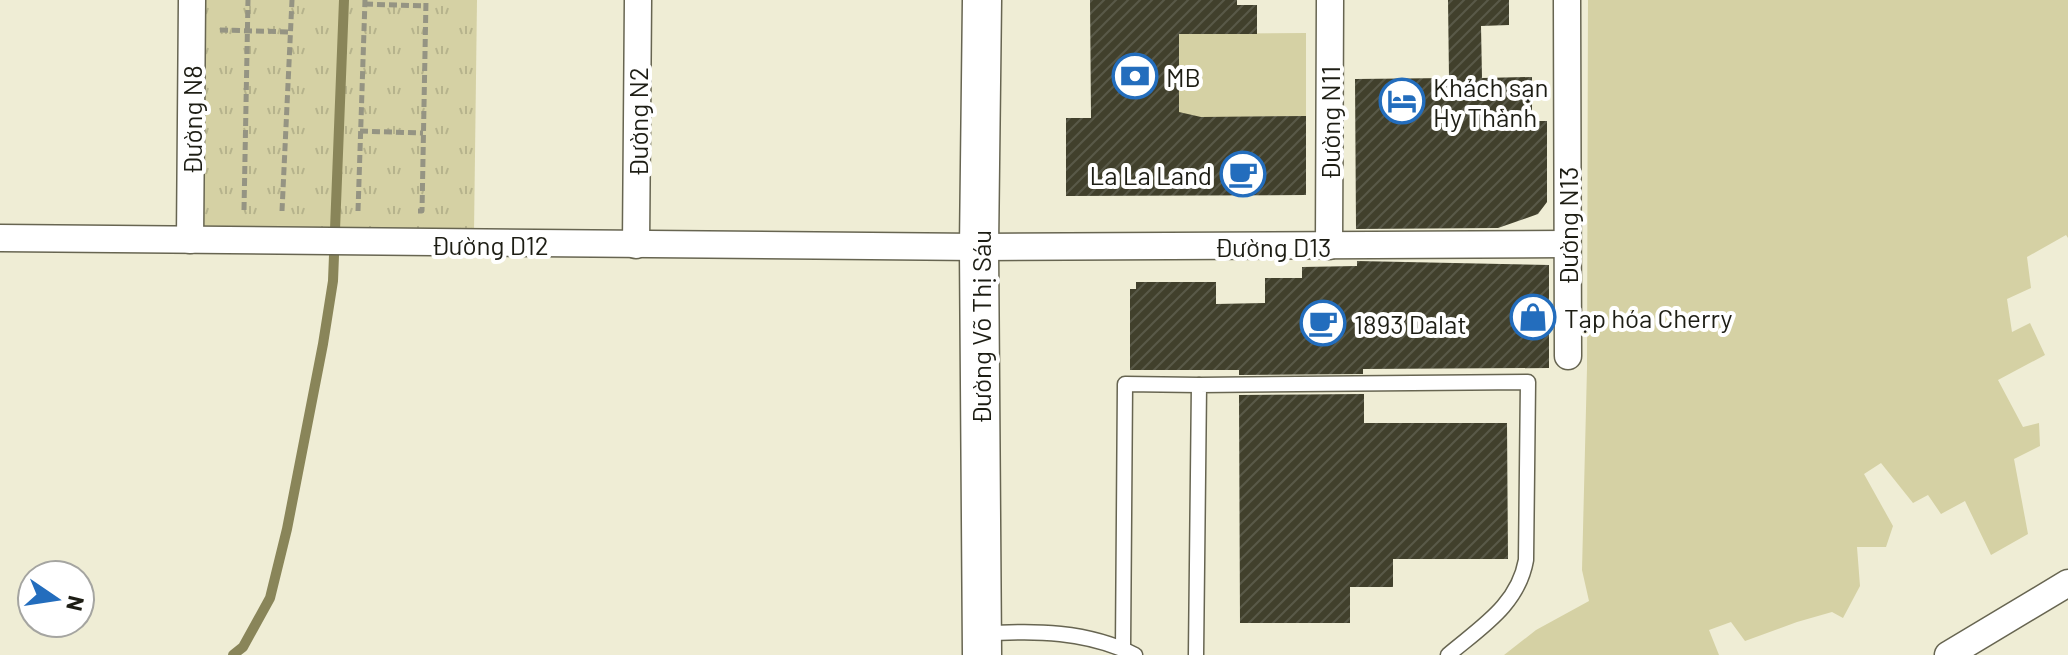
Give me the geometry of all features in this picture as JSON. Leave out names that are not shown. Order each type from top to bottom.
[{"type":"main road","name":"Đường Võ Thị Sáu","points":[[982,0],[979,247],[982,644]]},
{"type":"street","name":"Đường N8","points":[[190,240],[192,0]]},
{"type":"street","name":"Đường N2","points":[[636,245],[638,0]]},
{"type":"street","name":"Đường N11","points":[[1329,246],[1330,0]]},
{"type":"street","name":"Đường N13","points":[[1567,0],[1568,356]]},
{"type":"street","name":"Đường D12","points":[[0,238],[979,247]]},
{"type":"street","name":"Đường D13","points":[[979,247],[1567,244]]},
{"type":"street","points":[[1948,655],[2068,583]]},
{"type":"lane","points":[[982,644],[1012,631],[1043,632],[1098,640],[1129,652],[1125,384],[1528,382],[1524,573],[1510,600],[1448,655]]},
{"type":"lane","points":[[1196,655],[1199,385]]},
{"type":"path","points":[[244,210],[248,0]]},
{"type":"path","points":[[282,211],[292,0]]},
{"type":"path","points":[[358,211],[365,2],[426,3],[422,211]]},
{"type":"path","points":[[215,30],[290,32]]},
{"type":"path","points":[[360,131],[423,133]]},
{"type":"green space","points":[[204,0],[477,0],[474,232],[202,229]]},
{"type":"green space","points":[[1588,0],[2068,0],[2068,238],[2066,235],[2027,257],[2031,288],[2007,299],[2012,332],[2030,323],[2045,355],[1998,380],[2023,427],[2039,423],[2040,446],[2014,459],[2028,534],[1991,555],[1965,501],[1941,514],[1928,495],[1913,503],[1881,463],[1864,474],[1893,526],[1886,547],[1857,547],[1860,586],[1843,618],[1832,612],[1745,641],[1731,622],[1709,630],[1719,655],[1504,655],[1536,630],[1589,601],[1582,570],[1587,368]]},
{"type":"green space","points":[[1306,33],[1306,116],[1179,118],[1179,34]]},
{"type":"building","points":[[1090,0],[1237,0],[1237,5],[1257,5],[1257,34],[1179,34],[1179,112],[1201,117],[1306,116],[1306,195],[1066,196],[1066,118],[1091,118]]},
{"type":"building","points":[[1448,0],[1509,0],[1509,25],[1481,26],[1482,78],[1532,77],[1532,121],[1547,121],[1547,202],[1538,214],[1498,228],[1356,229],[1355,79],[1449,78]]},
{"type":"building","points":[[1357,261],[1549,265],[1549,368],[1363,369],[1363,374],[1239,375],[1239,370],[1130,370],[1130,289],[1136,289],[1136,282],[1216,282],[1216,304],[1265,303],[1265,278],[1302,278],[1302,267],[1357,266]]},
{"type":"building","points":[[1364,394],[1364,423],[1507,423],[1508,559],[1393,559],[1393,587],[1350,587],[1350,623],[1240,623],[1239,395]]},
{"type":"waterway","points":[[233,655],[243,647],[270,598],[287,529],[323,344],[333,281],[344,0]]},
{"type":"place","name":"MB","points":[[1135,76]]},
{"type":"place","name":"Khách sạn Hy Thành","points":[[1402,101]]},
{"type":"place","name":"La La Land","points":[[1243,174]]},
{"type":"place","name":"Tạp hóa Cherry","points":[[1533,317]]},
{"type":"place","name":"1893 Dalat","points":[[1323,323]]}]
